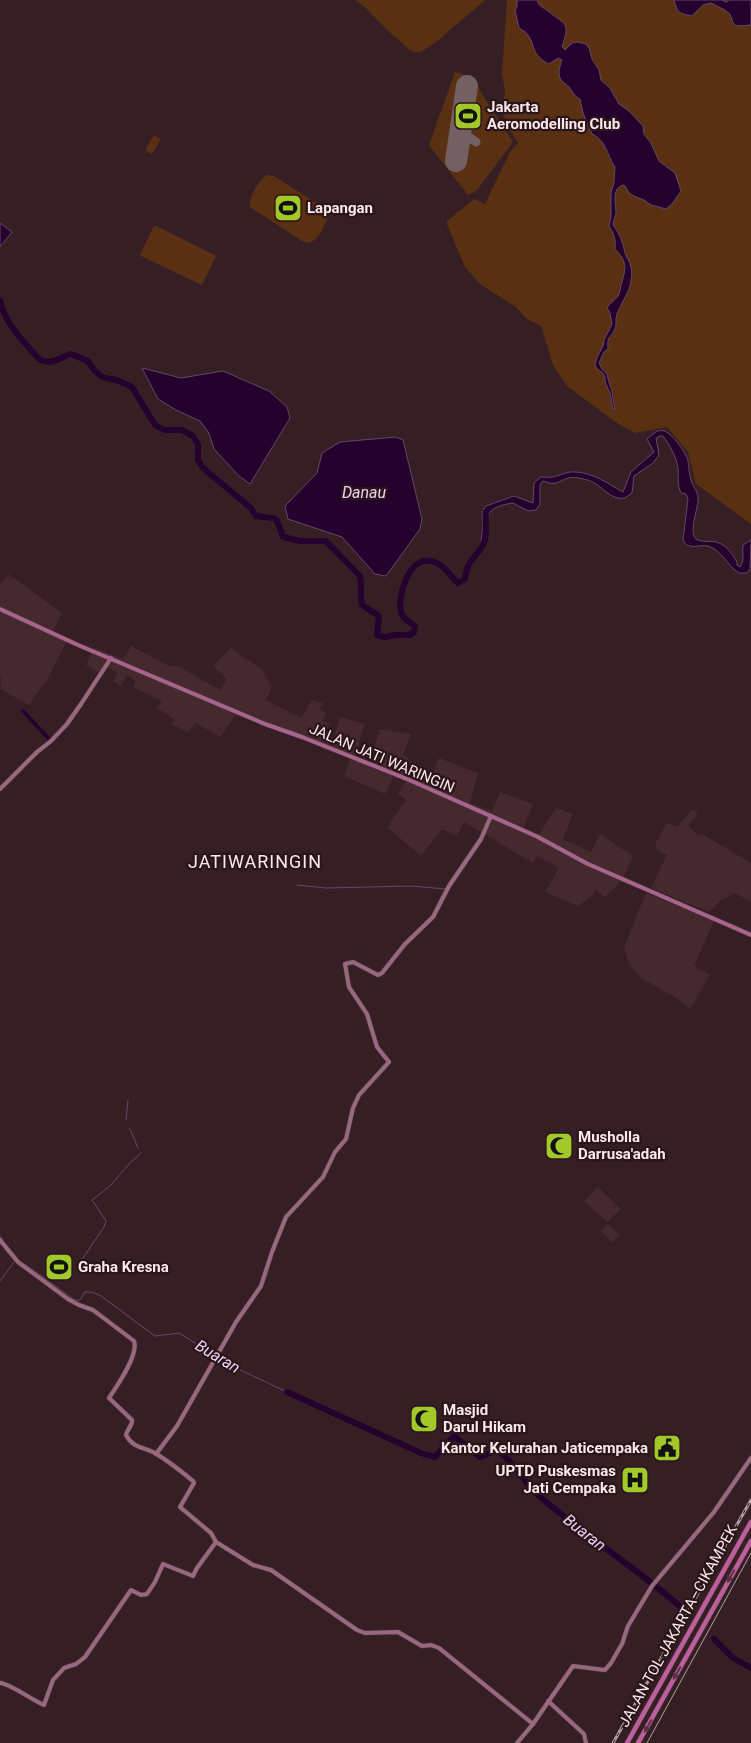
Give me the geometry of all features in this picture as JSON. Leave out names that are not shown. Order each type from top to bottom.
[{"type":"highway","name":"JALAN TOL JAKARTA–CIKAMPEK","points":[[627,1743],[751,1522]]},
{"type":"highway","name":"JALAN TOL JAKARTA–CIKAMPEK","points":[[638,1743],[751,1541]]},
{"type":"main road","name":"JALAN JATI WARINGIN","points":[[0,610],[265,724],[382,768],[536,836],[588,864],[751,934]]},
{"type":"street","points":[[0,789],[24,764],[57,736],[81,704],[111,658]]},
{"type":"street","points":[[156,1454],[177,1426],[236,1322],[261,1286],[286,1217],[323,1177],[335,1152],[346,1139],[353,1108],[359,1095],[390,1062],[377,1047],[367,1014],[349,987],[345,964],[352,962],[373,974],[378,975],[382,973],[397,953],[433,917],[449,886],[481,839],[490,816]]},
{"type":"street","points":[[0,1240],[18,1262],[68,1299],[93,1310],[134,1341],[136,1346],[124,1376],[109,1398],[132,1420],[126,1431],[128,1439],[137,1447],[156,1454],[193,1481],[180,1507],[211,1534],[216,1542],[257,1566],[271,1570],[361,1632],[398,1632],[422,1646],[431,1645],[439,1648],[533,1724]]},
{"type":"street","points":[[517,1743],[533,1724],[573,1666],[605,1670],[609,1666],[622,1644],[628,1626],[653,1584],[714,1512],[751,1458]]},
{"type":"street","points":[[0,1683],[9,1685],[25,1696],[44,1705],[53,1680],[64,1668],[76,1664],[84,1657],[131,1590],[141,1595],[149,1592],[163,1564],[193,1576],[216,1542]]},
{"type":"street","points":[[548,1701],[584,1734],[586,1743]]},
{"type":"shaded area","points":[[355,0],[485,0],[436,42],[421,52],[415,52],[410,50],[365,7]]},
{"type":"shaded area","points":[[507,0],[751,0],[751,524],[696,484],[688,452],[667,427],[635,433],[617,423],[567,386],[553,365],[541,326],[527,319],[516,307],[480,284],[465,267],[446,222],[474,199],[485,204],[510,152],[518,143],[508,127],[502,110],[505,91],[502,73]]},
{"type":"shaded area","name":"Jakarta Aeromodelling Club","points":[[455,72],[475,78],[480,91],[513,142],[477,190],[468,195],[429,145]]},
{"type":"shaded area","points":[[154,135],[161,139],[152,154],[145,150]]},
{"type":"shaded area","name":"Lapangan","points":[[267,175],[274,176],[327,210],[329,216],[322,231],[312,242],[302,241],[250,207],[255,190]]},
{"type":"shaded area","points":[[154,226],[216,256],[202,285],[140,255]]},
{"type":"shaded area","points":[[8,574],[62,613],[53,631],[68,639],[48,678],[29,705],[0,689],[0,585]]},
{"type":"shaded area","points":[[131,646],[169,666],[178,666],[220,690],[227,679],[213,666],[231,648],[261,669],[272,687],[266,700],[301,718],[312,700],[323,703],[320,710],[327,713],[322,721],[330,723],[324,736],[334,738],[340,717],[365,724],[354,757],[370,763],[380,729],[411,734],[403,755],[432,775],[439,758],[478,773],[470,803],[492,811],[500,792],[533,804],[523,829],[539,834],[556,808],[573,814],[563,839],[591,852],[600,834],[633,856],[622,880],[605,897],[596,890],[592,896],[578,906],[545,892],[559,868],[537,856],[533,863],[464,822],[457,836],[442,829],[421,856],[387,827],[406,800],[398,794],[407,779],[394,774],[385,794],[344,776],[351,757],[238,712],[220,737],[196,723],[188,733],[172,724],[174,719],[157,708],[162,701],[133,687],[136,682],[127,675],[121,686],[113,681],[118,673],[107,667],[101,674],[86,665],[95,648],[123,659]]},
{"type":"shaded area","points":[[692,809],[698,813],[688,826],[698,835],[702,834],[751,863],[751,902],[735,893],[720,901],[709,912],[651,888],[667,855],[657,850],[655,844],[667,823],[678,826]]},
{"type":"shaded area","points":[[646,893],[714,921],[694,966],[710,975],[690,1009],[678,999],[641,978],[629,964],[624,947]]},
{"type":"shaded area","points":[[598,1187],[621,1209],[607,1222],[584,1201]]},
{"type":"shaded area","points":[[608,1224],[620,1235],[612,1242],[601,1231]]},
{"type":"water","points":[[517,0],[537,0],[540,6],[563,22],[566,33],[562,47],[565,50],[572,43],[586,44],[599,70],[601,80],[610,88],[619,104],[629,111],[643,126],[644,134],[651,143],[659,161],[675,173],[681,191],[666,209],[651,205],[636,197],[629,193],[623,185],[619,187],[616,193],[616,214],[613,225],[621,239],[631,266],[632,275],[631,285],[616,316],[615,329],[608,339],[608,349],[604,352],[599,363],[607,374],[615,408],[613,409],[605,377],[595,365],[612,324],[607,308],[619,295],[625,270],[624,262],[615,249],[614,237],[609,226],[615,167],[601,140],[592,134],[583,113],[580,99],[561,80],[559,71],[562,60],[558,58],[549,64],[542,60],[537,55],[529,36],[519,28],[515,10]]},
{"type":"water","points":[[674,0],[722,0],[726,2],[729,0],[751,0],[751,25],[737,26],[733,23],[730,14],[711,3],[703,5],[692,16],[684,14],[678,10]]},
{"type":"water","points":[[0,223],[12,232],[0,247]]},
{"type":"water","points":[[142,368],[181,378],[223,371],[269,391],[287,407],[290,418],[250,484],[239,476],[214,449],[209,433],[200,421],[158,399]]},
{"type":"water","points":[[657,431],[663,431],[671,436],[679,444],[687,458],[690,478],[698,498],[693,525],[694,536],[698,540],[716,542],[725,546],[740,567],[743,559],[743,545],[751,540],[750,570],[746,573],[739,573],[735,570],[713,548],[708,546],[691,546],[683,540],[688,499],[686,494],[681,493],[676,460],[671,447],[663,436],[656,438],[659,455],[653,463],[634,476],[632,493],[625,498],[610,495],[593,482],[581,478],[570,477],[554,483],[543,481],[540,484],[540,504],[536,510],[528,511],[513,503],[492,510],[488,515],[487,535],[484,543],[478,551],[485,540],[481,540],[483,528],[482,512],[486,506],[514,496],[533,503],[534,483],[541,477],[551,477],[572,472],[594,476],[623,492],[631,472],[654,452],[647,439]]},
{"type":"water","name":"Danau","points":[[396,437],[403,440],[422,519],[420,529],[386,576],[375,574],[342,537],[288,519],[285,506],[317,473],[322,453],[340,442]]},
{"type":"water","points":[[58,1256],[64,1260],[56,1271],[50,1267]]},
{"type":"waterway","points":[[0,300],[10,324],[39,359],[51,362],[71,354],[88,361],[102,377],[119,381],[132,387],[155,425],[164,430],[182,430],[193,436],[198,444],[198,460],[203,468],[251,508],[256,516],[277,520],[283,537],[300,541],[326,541],[360,576],[362,605],[379,616],[377,635],[385,637],[410,635],[414,632],[415,626],[403,617],[400,605],[406,579],[416,565],[423,561],[435,562],[443,567],[458,583],[465,579],[468,566],[485,540],[486,512]]},
{"type":"waterway","points":[[23,711],[51,741]]},
{"type":"waterway","points":[[297,885],[326,888],[411,886],[446,889]]},
{"type":"waterway","points":[[126,1120],[128,1100]]},
{"type":"waterway","points":[[130,1129],[138,1148]]},
{"type":"waterway","points":[[79,1264],[106,1221],[92,1200],[110,1186],[141,1153]]},
{"type":"waterway","name":"Buaran","points":[[0,1236],[3,1240]]},
{"type":"waterway","points":[[0,1281],[14,1262]]},
{"type":"waterway","name":"Buaran","points":[[26,1265],[75,1300],[80,1300],[85,1292],[92,1292],[101,1296],[155,1336],[179,1333],[234,1367],[287,1392]]},
{"type":"waterway","name":"Buaran","points":[[287,1392],[421,1453]]},
{"type":"waterway","name":"Buaran","points":[[424,1454],[435,1457],[454,1436],[480,1457],[497,1450],[538,1495],[682,1608]]},
{"type":"waterway","name":"Buaran","points":[[714,1639],[733,1658],[751,1668]]},
{"type":"taxiway","points":[[461,132],[476,142]]},
{"type":"runway","points":[[456,161],[467,86]]},
{"type":"tram line","points":[[647,1743],[751,1553]]},
{"type":"railway","points":[[613,1743],[751,1500]]},
{"type":"place","name":"Jakarta Aeromodelling Club","points":[[468,116]]},
{"type":"place","name":"Lapangan","points":[[288,208]]},
{"type":"place","name":"Musholla Darrusa'adah","points":[[559,1146]]},
{"type":"place","name":"Graha Kresna","points":[[59,1267]]},
{"type":"place","name":"Masjid Darul Hikam","points":[[424,1419]]},
{"type":"place","name":"Kantor Kelurahan Jaticempaka","points":[[667,1448]]},
{"type":"place","name":"UPTD Puskesmas Jati Cempaka","points":[[635,1480]]},
{"type":"district","name":"JATIWARINGIN","points":[[255,862]]}]
